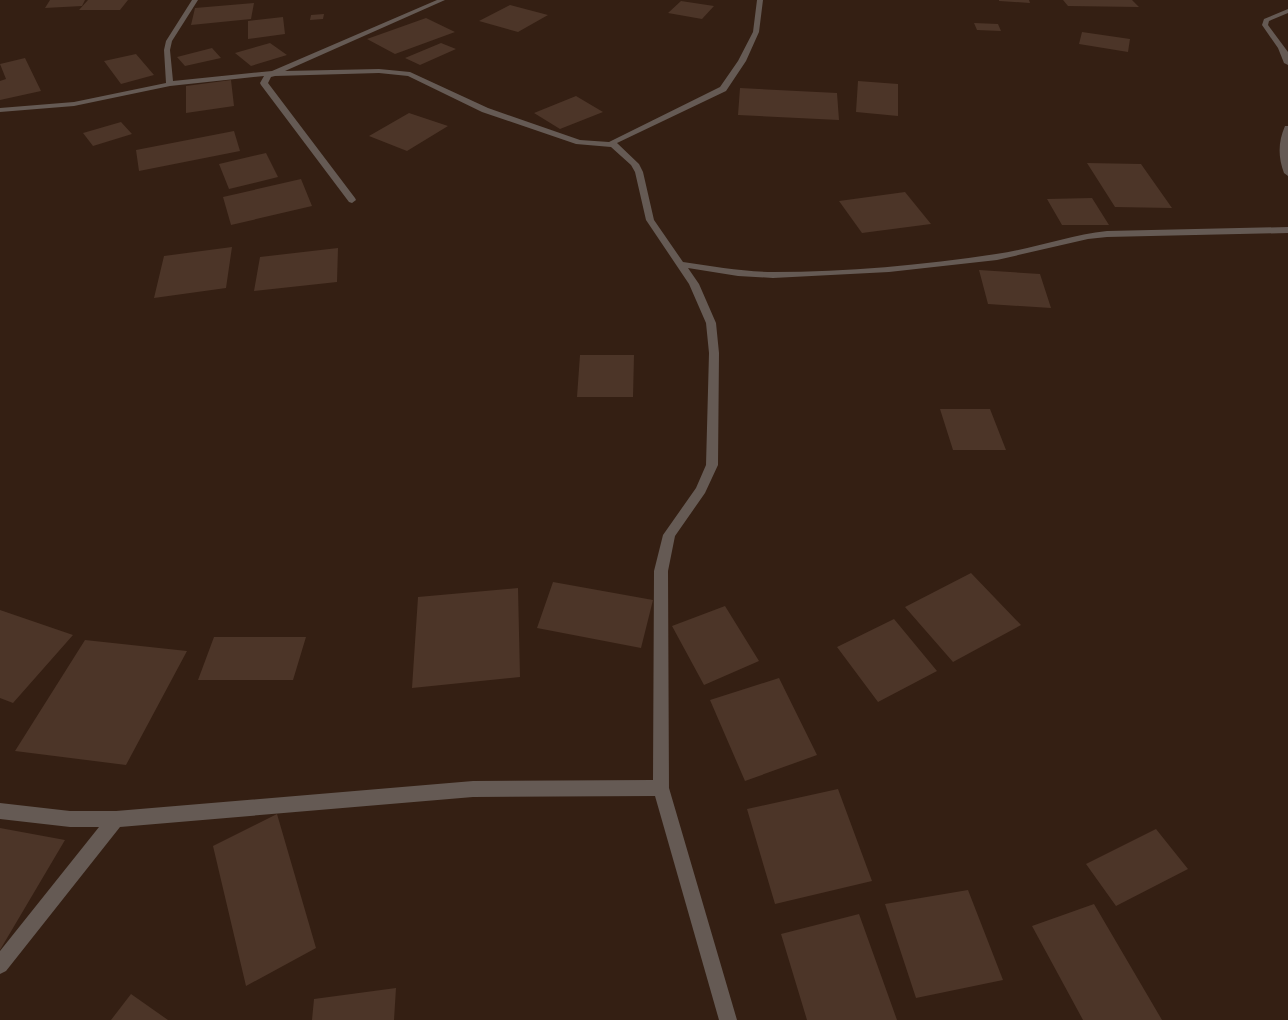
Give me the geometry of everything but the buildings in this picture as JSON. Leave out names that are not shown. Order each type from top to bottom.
[{"type":"street","points":[[170,84],[167,50],[169,41],[194,0]]},
{"type":"street","points":[[352,200],[264,83],[268,76],[442,0]]},
{"type":"street","points":[[613,145],[614,139],[723,89],[742,60],[756,32],[760,0]]},
{"type":"street","points":[[1288,10],[1266,20],[1265,25],[1277,39],[1286,55],[1288,63]]},
{"type":"street","points":[[0,110],[74,104],[170,84],[278,72],[379,71],[410,74],[494,113],[579,142],[613,145],[635,164],[639,172],[650,220],[681,264],[704,304],[712,323],[714,353],[712,464],[700,490],[669,535],[662,571],[661,788],[728,1020]]},
{"type":"street","points":[[1288,128],[1282,146],[1282,159],[1288,173]]},
{"type":"street","points":[[681,264],[738,273],[773,276],[889,269],[997,257],[1088,236],[1108,234],[1288,230]]},
{"type":"street","points":[[0,811],[70,819],[116,819],[473,789],[661,788]]},
{"type":"street","points":[[0,965],[116,819]]}]
